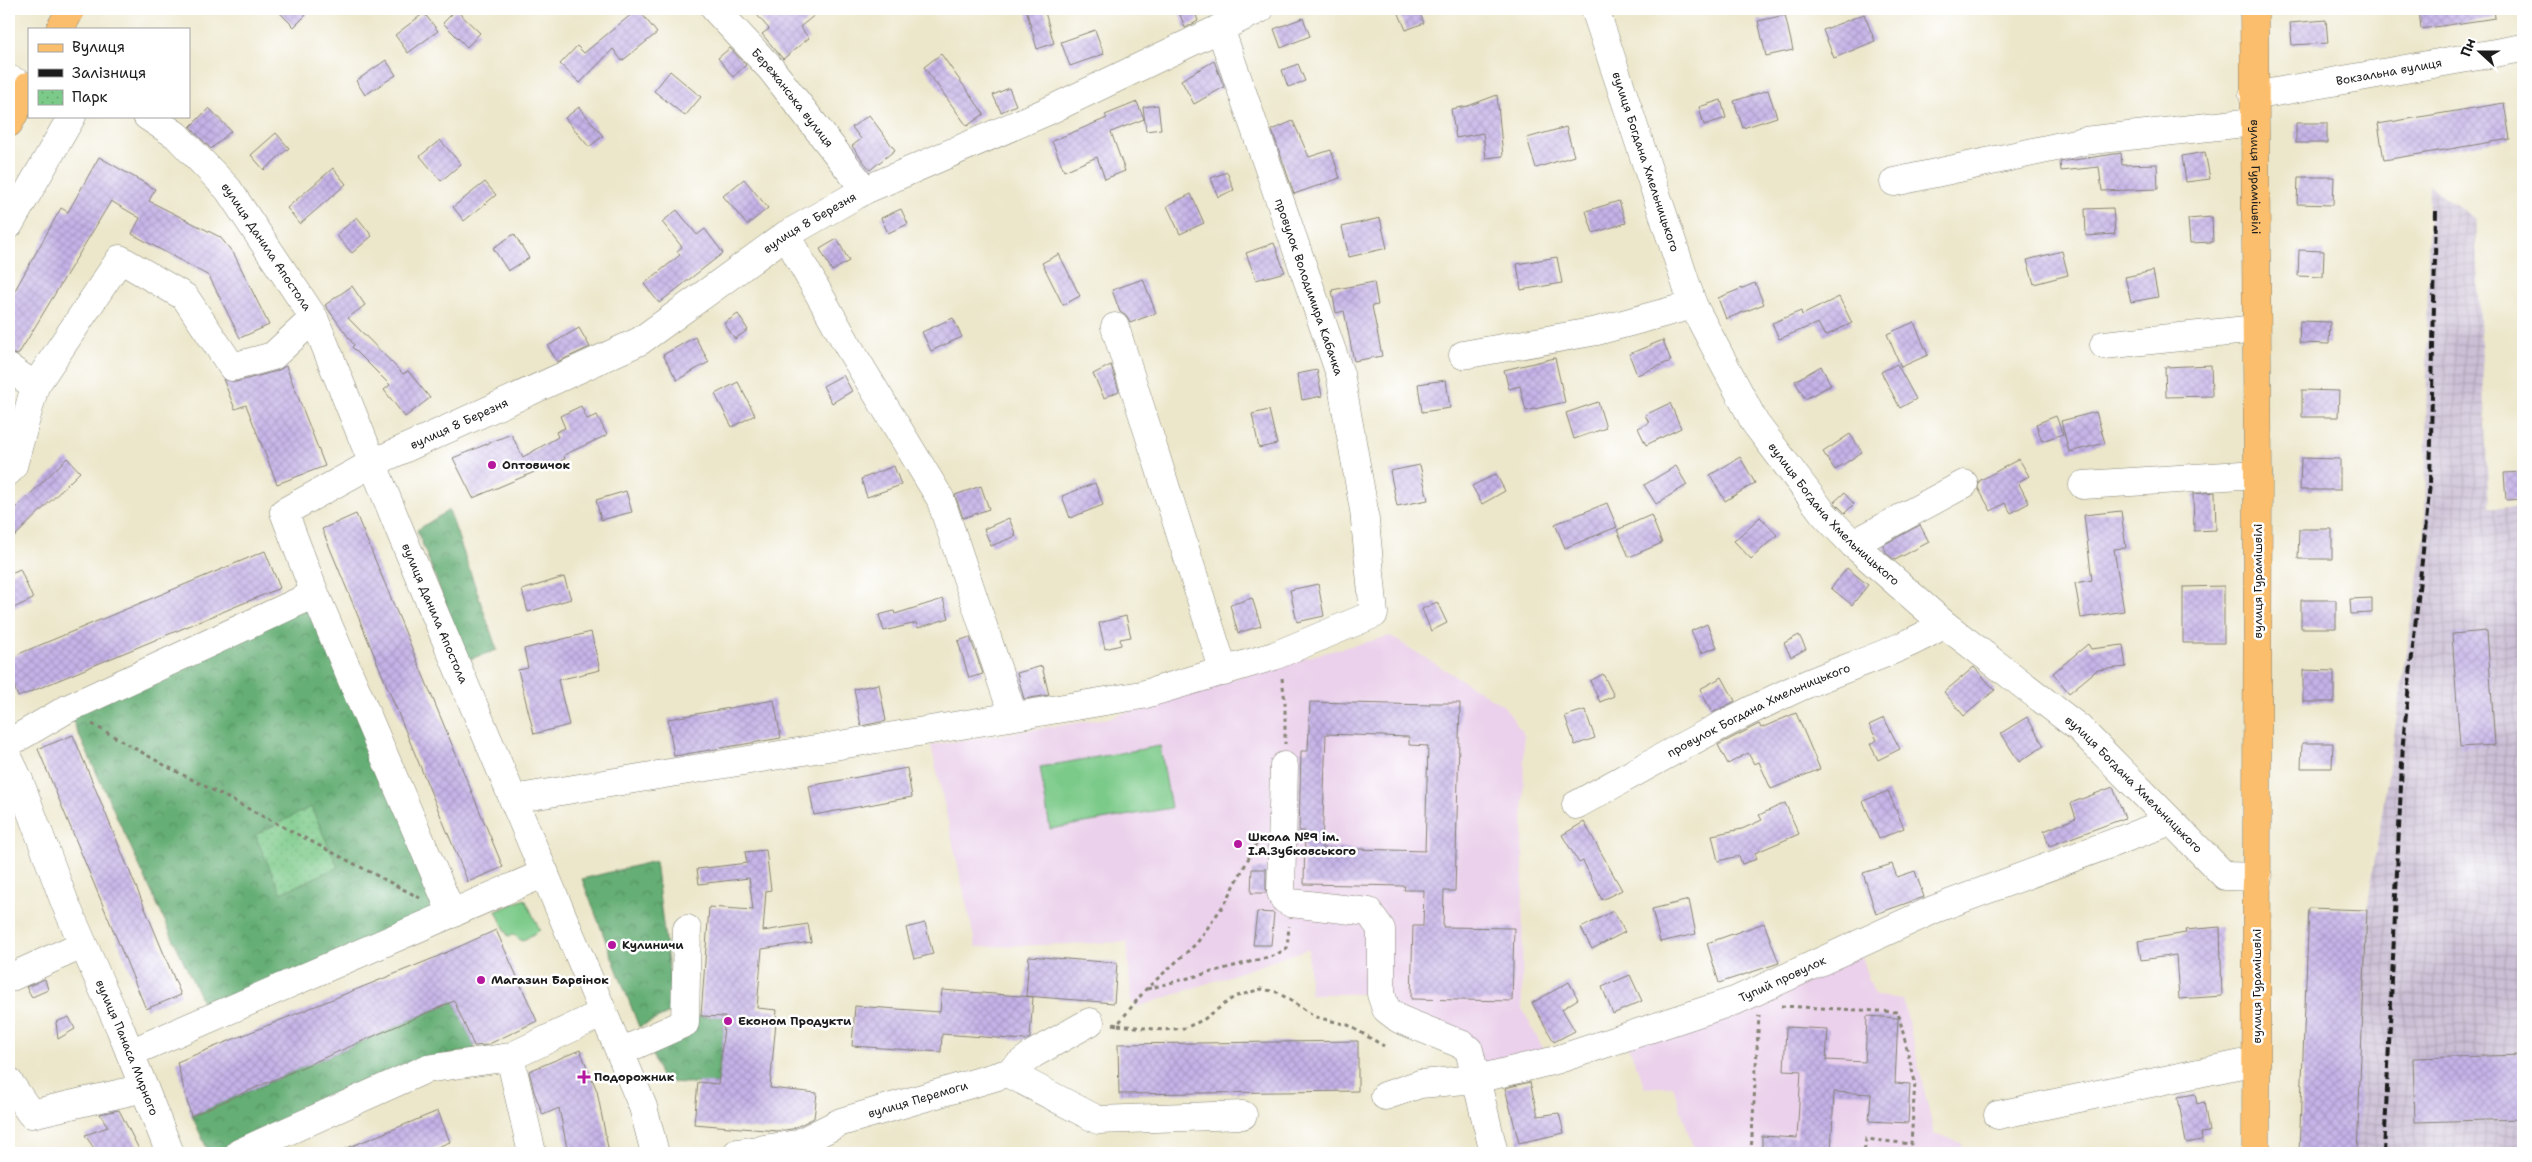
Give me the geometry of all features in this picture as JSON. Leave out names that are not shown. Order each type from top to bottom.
[{"type":"main road","points":[[61,28],[72,9]]},
{"type":"main road","name":"вулиця Гурамішвілі","points":[[2254,9],[2253,109],[2258,474],[2256,1153]]},
{"type":"main road","points":[[9,123],[22,84]]},
{"type":"street","name":"Бережанська вулиця","points":[[715,9],[771,70],[865,190]]},
{"type":"street","name":"вулиця Богдана Хмельницького","points":[[1595,9],[1693,304],[1755,423],[1824,514],[1853,544],[1944,624],[2079,728],[2169,822],[2225,876],[2258,877]]},
{"type":"street","name":"вулиця 8 Березня","points":[[316,594],[284,512],[372,463],[640,341],[786,235],[865,190],[1048,111],[1255,10]]},
{"type":"street","name":"провулок Володимира Кабачка","points":[[1220,28],[1340,374],[1364,510],[1374,614],[1274,656]]},
{"type":"street","name":"Вокзальна вулиця","points":[[1894,182],[2084,141],[2253,109],[2523,48]]},
{"type":"street","points":[[9,225],[71,118]]},
{"type":"street","name":"вулиця Данила Апостола","points":[[150,118],[176,135],[228,189],[314,318],[372,463],[643,1107],[655,1153]]},
{"type":"street","points":[[786,235],[848,346],[940,498],[1013,715]]},
{"type":"street","points":[[9,471],[13,466],[34,386],[120,259],[186,297],[232,367],[272,356],[314,318]]},
{"type":"street","points":[[1463,355],[1597,332],[1693,304]]},
{"type":"street","points":[[1115,327],[1224,672]]},
{"type":"street","points":[[2104,345],[2256,329]]},
{"type":"street","points":[[9,368],[34,386]]},
{"type":"street","points":[[2083,485],[2258,474]]},
{"type":"street","points":[[1853,544],[1964,484]]},
{"type":"street","points":[[9,743],[67,709],[316,594],[452,914]]},
{"type":"street","name":"провулок Богдана Хмельницького","points":[[1576,805],[1696,738],[1793,690],[1921,639],[1944,624]]},
{"type":"street","points":[[514,798],[1142,695],[1274,656]]},
{"type":"street","name":"вулиця Панаса Мирного","points":[[9,759],[19,780],[82,945],[130,1053],[170,1153]]},
{"type":"street","points":[[1284,766],[1281,892],[1284,899],[1291,903],[1369,912],[1381,929],[1381,994],[1386,1008],[1399,1019],[1463,1045],[1468,1050],[1477,1079],[1494,1153]]},
{"type":"street","name":"Тупий провулок","points":[[1384,1096],[1420,1084],[1477,1079],[1556,1060],[1737,1000],[1935,909],[2169,822]]},
{"type":"street","points":[[130,1053],[545,873]]},
{"type":"street","points":[[620,1052],[686,1023],[687,929]]},
{"type":"street","points":[[9,978],[82,945]]},
{"type":"street","points":[[239,1153],[426,1069],[510,1057],[603,1013]]},
{"type":"street","name":"вулиця Перемоги","points":[[738,1153],[797,1144],[841,1122],[1008,1074],[1033,1054],[1090,1022]]},
{"type":"street","points":[[510,1057],[532,1153]]},
{"type":"street","points":[[1998,1115],[2256,1061]]},
{"type":"street","points":[[1008,1074],[1098,1120],[1243,1115]]},
{"type":"street","points":[[9,1082],[31,1114],[144,1088]]},
{"type":"path","points":[[1274,656],[1284,684],[1284,766]]},
{"type":"path","points":[[67,709],[166,766],[452,914]]},
{"type":"path","points":[[1117,1025],[1146,989],[1197,942],[1227,900],[1260,837]]},
{"type":"path","points":[[1146,989],[1276,955],[1288,948],[1291,903]]},
{"type":"path","points":[[1090,1022],[1162,1030],[1186,1028],[1204,1020],[1234,997],[1261,989],[1277,992],[1316,1017],[1348,1025],[1384,1046]]},
{"type":"path","points":[[1751,1153],[1760,1006]]},
{"type":"path","points":[[1777,1006],[1898,1012],[1915,1082],[1911,1144],[1866,1139],[1864,1153]]},
{"type":"shaded area","points":[[2429,185],[2475,219],[2489,507],[2523,507],[2523,1153],[2356,1153],[2367,910],[2425,535]]},
{"type":"shaded area","name":"Школа №9 ім. І.А.Зубковського","points":[[1390,636],[1504,706],[1524,735],[1522,1008],[1546,1055],[1470,1071],[1459,1053],[1368,1014],[1366,994],[1310,994],[1308,949],[1138,1007],[1131,1002],[1127,942],[976,947],[931,745],[1109,718],[1276,665]]},
{"type":"shaded area","points":[[1860,955],[1875,996],[1903,999],[1934,1133],[1962,1143],[1964,1153],[1695,1153],[1673,1086],[1645,1088],[1627,1042]]},
{"type":"green space","points":[[449,510],[497,650],[467,660],[417,530]]},
{"type":"green space","points":[[315,594],[452,914],[206,1020],[201,999],[67,709]]},
{"type":"green space","points":[[1160,746],[1171,808],[1050,829],[1040,767]]},
{"type":"green space","points":[[311,807],[338,867],[281,893],[255,835]]},
{"type":"green space","points":[[655,861],[674,1011],[639,1027],[582,879]]},
{"type":"green space","points":[[525,899],[540,930],[522,941],[514,935],[508,936],[496,911]]},
{"type":"green space","points":[[454,1001],[476,1050],[429,1058],[213,1153],[209,1153],[192,1116]]},
{"type":"green space","points":[[701,1016],[725,1017],[718,1084],[663,1082],[647,1041]]},
{"type":"building","points":[[276,9],[312,9],[294,27]]},
{"type":"building","points":[[638,9],[657,33],[622,61],[613,49],[580,83],[560,64],[577,46],[584,53]]},
{"type":"building","points":[[752,9],[822,9],[800,27],[809,38],[783,59],[762,34],[769,29]]},
{"type":"building","points":[[1026,9],[1044,9],[1054,43],[1037,49]]},
{"type":"building","points":[[1178,9],[1194,9],[1198,21],[1185,28]]},
{"type":"building","points":[[1397,9],[1418,9],[1424,23],[1406,30]]},
{"type":"building","points":[[2419,9],[2494,9],[2495,18],[2421,29]]},
{"type":"building","points":[[456,10],[480,33],[467,47],[443,23]]},
{"type":"building","points":[[424,13],[438,31],[408,53],[395,35]]},
{"type":"building","points":[[1864,14],[1875,41],[1834,58],[1823,30]]},
{"type":"building","points":[[1785,15],[1793,50],[1766,56],[1758,21]]},
{"type":"building","points":[[1303,18],[1310,36],[1281,48],[1274,29]]},
{"type":"building","points":[[2326,20],[2328,43],[2292,45],[2290,23]]},
{"type":"building","points":[[1095,30],[1104,54],[1070,66],[1061,42]]},
{"type":"building","points":[[730,48],[746,65],[733,77],[718,58]]},
{"type":"building","points":[[941,54],[984,114],[967,126],[924,67]]},
{"type":"building","points":[[386,60],[396,75],[365,95],[356,81]]},
{"type":"building","points":[[1214,61],[1224,87],[1194,104],[1181,80]]},
{"type":"building","points":[[1298,64],[1305,81],[1288,87],[1282,70]]},
{"type":"building","points":[[670,71],[701,97],[685,116],[654,91]]},
{"type":"building","points":[[1009,88],[1016,105],[1001,112],[993,95]]},
{"type":"building","points":[[1768,90],[1777,117],[1743,128],[1734,101]]},
{"type":"building","points":[[1497,95],[1503,156],[1486,158],[1483,133],[1456,138],[1451,109],[1468,106]]},
{"type":"building","points":[[1721,100],[1726,118],[1704,125],[1699,107]]},
{"type":"building","points":[[1137,102],[1144,119],[1111,132],[1125,171],[1105,179],[1097,157],[1064,171],[1052,141],[1107,118],[1105,115]]},
{"type":"building","points":[[2504,103],[2510,139],[2384,160],[2378,124]]},
{"type":"building","points":[[1158,105],[1161,129],[1146,131],[1143,107]]},
{"type":"building","points":[[579,107],[603,136],[589,147],[565,118]]},
{"type":"building","points":[[209,108],[231,131],[211,149],[190,127]]},
{"type":"building","points":[[869,115],[895,150],[870,170],[852,146],[861,139],[852,127]]},
{"type":"building","points":[[1293,121],[1309,157],[1331,150],[1340,178],[1294,194],[1272,130]]},
{"type":"building","points":[[2296,123],[2327,123],[2327,143],[2296,143]]},
{"type":"building","points":[[1566,127],[1574,156],[1536,168],[1527,138]]},
{"type":"building","points":[[276,133],[289,148],[264,170],[251,155]]},
{"type":"building","points":[[440,140],[461,164],[441,181],[420,156]]},
{"type":"building","points":[[2205,152],[2210,179],[2186,182],[2182,156]]},
{"type":"building","points":[[2121,153],[2122,165],[2157,164],[2158,189],[2102,191],[2099,167],[2061,171],[2060,162]]},
{"type":"building","points":[[99,157],[155,189],[149,201],[220,237],[234,254],[269,325],[240,338],[209,276],[132,234],[140,218],[111,201],[18,355],[9,353],[9,301],[61,208],[68,212]]},
{"type":"building","points":[[333,168],[346,184],[300,224],[287,208]]},
{"type":"building","points":[[1227,172],[1234,190],[1218,197],[1211,178]]},
{"type":"building","points":[[2298,177],[2334,177],[2333,205],[2297,204]]},
{"type":"building","points":[[744,179],[768,208],[747,225],[723,196]]},
{"type":"building","points":[[485,182],[496,195],[464,221],[453,207]]},
{"type":"building","points":[[1191,194],[1204,223],[1180,234],[1167,206]]},
{"type":"building","points":[[1619,201],[1626,223],[1593,233],[1586,211]]},
{"type":"building","points":[[2113,208],[2115,234],[2086,236],[2085,209]]},
{"type":"building","points":[[901,209],[908,224],[888,233],[881,218]]},
{"type":"building","points":[[677,210],[697,235],[705,229],[723,253],[659,303],[644,284],[680,255],[677,251],[682,247],[662,222]]},
{"type":"building","points":[[357,217],[372,236],[352,253],[336,235]]},
{"type":"building","points":[[2212,217],[2213,242],[2190,243],[2188,219]]},
{"type":"building","points":[[1380,218],[1387,248],[1349,257],[1342,227]]},
{"type":"building","points":[[514,234],[529,258],[508,271],[493,248]]},
{"type":"building","points":[[837,239],[849,261],[832,271],[820,249]]},
{"type":"building","points":[[1274,243],[1285,272],[1256,280],[1246,253]]},
{"type":"building","points":[[2299,250],[2324,251],[2323,277],[2298,276]]},
{"type":"building","points":[[2062,251],[2068,275],[2034,284],[2027,260]]},
{"type":"building","points":[[1059,254],[1080,296],[1063,305],[1042,263]]},
{"type":"building","points":[[1557,257],[1562,283],[1521,290],[1517,264]]},
{"type":"building","points":[[2153,271],[2158,297],[2131,302],[2125,277]]},
{"type":"building","points":[[1143,279],[1156,313],[1130,323],[1126,316],[1120,312],[1112,290]]},
{"type":"building","points":[[1374,282],[1378,305],[1372,306],[1382,356],[1354,361],[1344,311],[1336,313],[1332,290]]},
{"type":"building","points":[[1755,283],[1764,304],[1726,319],[1718,298]]},
{"type":"building","points":[[352,286],[365,305],[348,318],[403,374],[408,371],[430,398],[405,417],[384,390],[390,385],[352,347],[354,345],[325,305]]},
{"type":"building","points":[[1839,297],[1852,323],[1825,336],[1818,323],[1779,339],[1772,323],[1801,311],[1802,315]]},
{"type":"building","points":[[738,314],[748,330],[735,339],[724,323]]},
{"type":"building","points":[[953,318],[962,337],[931,351],[922,332]]},
{"type":"building","points":[[2300,321],[2330,322],[2329,344],[2299,343]]},
{"type":"building","points":[[1914,322],[1928,355],[1901,367],[1887,334]]},
{"type":"building","points":[[579,328],[590,347],[557,362],[548,346]]},
{"type":"building","points":[[695,337],[709,362],[677,380],[663,355]]},
{"type":"building","points":[[1663,340],[1671,361],[1637,375],[1629,354]]},
{"type":"building","points":[[1555,358],[1565,402],[1526,411],[1520,386],[1509,389],[1504,370]]},
{"type":"building","points":[[1897,364],[1916,399],[1900,408],[1881,372]]},
{"type":"building","points":[[1111,365],[1119,391],[1104,398],[1093,374]]},
{"type":"building","points":[[2211,365],[2212,396],[2166,397],[2165,367]]},
{"type":"building","points":[[286,366],[325,466],[277,484],[246,405],[235,409],[223,379],[236,382],[277,371]]},
{"type":"building","points":[[1821,366],[1831,385],[1805,399],[1795,381]]},
{"type":"building","points":[[1317,370],[1322,396],[1302,400],[1297,374]]},
{"type":"building","points":[[843,375],[852,391],[832,403],[823,386]]},
{"type":"building","points":[[1446,380],[1450,408],[1422,412],[1418,384]]},
{"type":"building","points":[[738,382],[755,415],[732,427],[715,394]]},
{"type":"building","points":[[2302,390],[2339,391],[2338,417],[2302,417]]},
{"type":"building","points":[[1598,402],[1606,428],[1574,439],[1566,413]]},
{"type":"building","points":[[1670,403],[1681,428],[1646,445],[1638,428],[1649,423],[1645,415]]},
{"type":"building","points":[[581,406],[587,419],[597,415],[607,435],[564,455],[565,459],[473,498],[453,458],[511,434],[523,457],[558,437],[556,432],[565,428],[560,416]]},
{"type":"building","points":[[1269,410],[1277,444],[1259,448],[1252,414]]},
{"type":"building","points":[[2096,412],[2105,443],[2069,452],[2061,421]]},
{"type":"building","points":[[2056,416],[2063,434],[2042,441],[2036,424]]},
{"type":"building","points":[[1850,434],[1862,452],[1835,470],[1823,452]]},
{"type":"building","points":[[1740,457],[1755,483],[1725,501],[1710,475]]},
{"type":"building","points":[[67,458],[80,472],[9,542],[9,515]]},
{"type":"building","points":[[2301,458],[2340,459],[2340,490],[2300,490]]},
{"type":"building","points":[[2019,459],[2029,476],[2018,482],[2029,503],[2011,513],[2005,503],[1991,511],[1978,488],[1979,481]]},
{"type":"building","points":[[1420,465],[1428,500],[1397,506],[1390,471]]},
{"type":"building","points":[[894,466],[901,485],[867,497],[861,479]]},
{"type":"building","points":[[1676,466],[1687,485],[1656,504],[1644,485]]},
{"type":"building","points":[[2523,472],[2523,499],[2506,500],[2504,473]]},
{"type":"building","points":[[1496,474],[1505,491],[1482,504],[1472,486]]},
{"type":"building","points":[[1095,483],[1103,505],[1070,518],[1062,496]]},
{"type":"building","points":[[981,486],[989,509],[963,518],[955,495]]},
{"type":"building","points":[[626,491],[632,512],[601,520],[596,500]]},
{"type":"building","points":[[2215,492],[2216,530],[2194,531],[2193,494]]},
{"type":"building","points":[[1844,493],[1854,504],[1845,513],[1834,502]]},
{"type":"building","points":[[1607,503],[1617,527],[1565,548],[1555,524]]},
{"type":"building","points":[[2121,511],[2126,548],[2114,549],[2124,611],[2081,618],[2075,583],[2092,580],[2084,515]]},
{"type":"building","points":[[356,514],[503,867],[468,882],[322,529]]},
{"type":"building","points":[[1651,515],[1662,543],[1629,557],[1617,530]]},
{"type":"building","points":[[1760,517],[1777,535],[1751,559],[1734,541]]},
{"type":"building","points":[[1009,518],[1016,536],[991,546],[984,529]]},
{"type":"building","points":[[1920,525],[1929,542],[1895,560],[1887,554],[1883,545]]},
{"type":"building","points":[[2299,529],[2332,529],[2332,559],[2298,559]]},
{"type":"building","points":[[265,551],[280,588],[18,697],[9,673],[9,658]]},
{"type":"building","points":[[1847,568],[1868,585],[1852,605],[1831,588]]},
{"type":"building","points":[[20,569],[33,599],[9,610],[9,574]]},
{"type":"building","points":[[564,577],[571,599],[528,612],[522,590]]},
{"type":"building","points":[[1318,584],[1324,616],[1297,622],[1290,590]]},
{"type":"building","points":[[2224,586],[2224,643],[2183,643],[2183,587]]},
{"type":"building","points":[[1252,598],[1261,626],[1238,633],[1230,605]]},
{"type":"building","points":[[2372,598],[2372,613],[2351,614],[2350,599]]},
{"type":"building","points":[[943,599],[949,618],[918,628],[916,623],[884,631],[879,615],[894,611],[895,614]]},
{"type":"building","points":[[2301,600],[2336,600],[2336,628],[2301,628]]},
{"type":"building","points":[[1437,602],[1447,623],[1431,631],[1422,609]]},
{"type":"building","points":[[1126,616],[1131,637],[1120,639],[1121,645],[1105,649],[1099,623]]},
{"type":"building","points":[[1707,624],[1717,647],[1701,653],[1691,631]]},
{"type":"building","points":[[2487,631],[2495,745],[2460,747],[2452,634]]},
{"type":"building","points":[[591,632],[600,670],[558,680],[569,725],[534,734],[518,670],[528,668],[524,649]]},
{"type":"building","points":[[1799,635],[1806,649],[1791,657],[1784,643]]},
{"type":"building","points":[[970,637],[983,674],[969,678],[958,641]]},
{"type":"building","points":[[2088,644],[2091,649],[2123,645],[2126,667],[2097,670],[2069,693],[2053,673]]},
{"type":"building","points":[[1042,666],[1049,695],[1024,699],[1017,673]]},
{"type":"building","points":[[1974,667],[1995,690],[1964,716],[1944,692]]},
{"type":"building","points":[[2303,670],[2334,671],[2334,702],[2303,702]]},
{"type":"building","points":[[1603,674],[1614,696],[1600,702],[1590,681]]},
{"type":"building","points":[[1722,677],[1735,701],[1712,713],[1700,689]]},
{"type":"building","points":[[879,684],[886,721],[861,726],[854,689]]},
{"type":"building","points":[[774,700],[781,738],[674,756],[668,719]]},
{"type":"building","points":[[1310,702],[1430,705],[1429,703],[1460,703],[1455,891],[1444,891],[1443,927],[1514,928],[1512,1001],[1411,999],[1413,926],[1423,926],[1424,890],[1404,890],[1405,886],[1304,884],[1305,831],[1299,831],[1301,751],[1308,751]],"holes":[[[1326,734],[1409,737],[1409,745],[1428,746],[1425,851],[1322,848]]]},
{"type":"building","points":[[1585,710],[1595,738],[1575,745],[1565,716]]},
{"type":"building","points":[[1796,713],[1820,769],[1771,789],[1759,762],[1754,764],[1748,753],[1728,764],[1718,745],[1759,724],[1761,728]]},
{"type":"building","points":[[2027,717],[2044,746],[2019,762],[2001,733]]},
{"type":"building","points":[[1884,718],[1900,749],[1878,760],[1870,744],[1877,740],[1869,725]]},
{"type":"building","points":[[73,735],[181,995],[146,1009],[38,749]]},
{"type":"building","points":[[2302,743],[2333,743],[2332,768],[2301,768]]},
{"type":"building","points":[[907,768],[912,797],[814,815],[809,786]]},
{"type":"building","points":[[2113,787],[2125,818],[2049,846],[2044,831],[2076,818],[2071,803]]},
{"type":"building","points":[[1888,791],[1904,828],[1879,839],[1863,801]]},
{"type":"building","points":[[1785,803],[1799,834],[1755,853],[1757,859],[1742,864],[1739,856],[1718,861],[1712,835],[1742,829],[1762,820],[1759,815]]},
{"type":"building","points":[[1584,822],[1622,890],[1602,900],[1583,861],[1579,863],[1562,835]]},
{"type":"building","points":[[766,850],[771,890],[766,891],[763,931],[808,924],[811,942],[762,949],[757,1008],[777,1010],[770,1088],[817,1093],[814,1118],[792,1129],[777,1131],[694,1124],[698,1082],[718,1084],[725,1017],[701,1016],[709,907],[753,910],[749,878],[699,884],[697,869],[747,863],[745,852]]},
{"type":"building","points":[[1892,864],[1897,877],[1915,871],[1924,897],[1876,914],[1863,873]]},
{"type":"building","points":[[1252,869],[1266,869],[1266,893],[1251,893]]},
{"type":"building","points":[[1689,900],[1696,934],[1660,942],[1652,909]]},
{"type":"building","points":[[2309,908],[2367,910],[2357,1153],[2299,1153]]},
{"type":"building","points":[[1613,911],[1625,932],[1592,949],[1581,928]]},
{"type":"building","points":[[1257,912],[1274,913],[1271,945],[1253,945]]},
{"type":"building","points":[[925,923],[933,954],[914,959],[906,928]]},
{"type":"building","points":[[1764,923],[1779,963],[1719,983],[1707,943]]},
{"type":"building","points":[[2220,927],[2222,996],[2179,999],[2176,955],[2141,960],[2138,941],[2186,933],[2185,930]]},
{"type":"building","points":[[496,930],[537,1021],[487,1045],[474,1046],[454,1001],[191,1116],[177,1062],[434,958]]},
{"type":"building","points":[[1029,956],[1117,963],[1114,1003],[1026,996]]},
{"type":"building","points":[[1630,975],[1642,1001],[1613,1014],[1602,987]]},
{"type":"building","points":[[45,979],[48,990],[32,997],[26,987]]},
{"type":"building","points":[[1569,982],[1578,999],[1562,1009],[1575,1031],[1554,1042],[1532,1003]]},
{"type":"building","points":[[942,990],[1033,997],[1030,1038],[1025,1040],[942,1034],[941,1052],[852,1046],[855,1006],[940,1012]]},
{"type":"building","points":[[1867,1016],[1898,1018],[1895,1083],[1910,1084],[1908,1123],[1869,1121],[1871,1094],[1834,1092],[1831,1153],[1762,1153],[1762,1136],[1797,1138],[1801,1071],[1784,1070],[1786,1027],[1828,1029],[1826,1060],[1865,1062]]},
{"type":"building","points":[[69,1017],[75,1029],[58,1039],[56,1022]]},
{"type":"building","points":[[1358,1041],[1358,1091],[1119,1094],[1118,1044]]},
{"type":"building","points":[[580,1050],[597,1091],[609,1153],[568,1153],[559,1108],[543,1115],[534,1092],[529,1071]]},
{"type":"building","points":[[2523,1055],[2523,1119],[2415,1122],[2413,1058]]},
{"type":"building","points":[[1530,1082],[1538,1116],[1559,1113],[1564,1133],[1519,1143],[1505,1088]]},
{"type":"building","points":[[2195,1094],[2197,1104],[2204,1102],[2209,1132],[2201,1133],[2202,1140],[2186,1143],[2178,1097]]},
{"type":"building","points":[[119,1110],[141,1153],[97,1153],[85,1135],[108,1127],[100,1114]]},
{"type":"building","points":[[438,1111],[450,1142],[422,1153],[335,1153]]},
{"type":"railway","points":[[2384,1153],[2403,742],[2430,484],[2436,211]]},
{"type":"place","name":"Оптовичок","points":[[492,465]]},
{"type":"place","name":"Школа №9 ім. І.А.Зубковського","points":[[1238,844]]},
{"type":"place","name":"Кулиничи","points":[[612,945]]},
{"type":"place","name":"Магазин Барвінок","points":[[481,980]]},
{"type":"place","name":"Економ Продукти","points":[[728,1021]]},
{"type":"place","name":"Подорожник","points":[[584,1077]]}]
